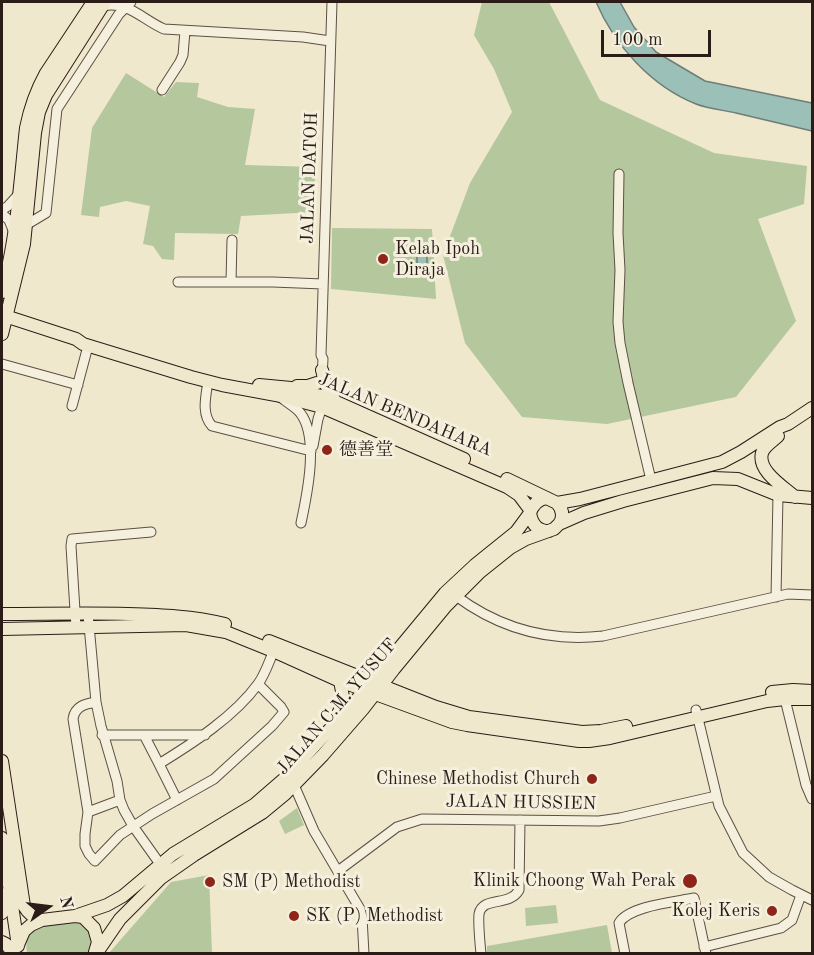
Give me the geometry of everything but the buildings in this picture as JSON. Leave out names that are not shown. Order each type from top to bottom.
[{"type":"main road","points":[[2,322],[24,244],[35,133],[42,103],[100,3]]},
{"type":"main road","points":[[2,292],[15,235],[26,128],[34,99],[46,73],[100,3]]},
{"type":"main road","name":"JALAN BENDAHARA","points":[[2,322],[75,346],[86,345],[222,386],[319,395],[488,475],[514,491],[524,500],[531,512]]},
{"type":"main road","points":[[322,370],[326,385],[335,401]]},
{"type":"main road","points":[[278,391],[308,386],[319,395]]},
{"type":"main road","name":"JALAN BENDAHARA","points":[[319,395],[354,422],[552,501]]},
{"type":"main road","points":[[552,501],[560,507],[562,516],[554,528],[538,528],[534,524],[531,512],[538,500],[580,499],[722,462],[813,408]]},
{"type":"main road","points":[[788,424],[783,433],[766,447],[762,453],[762,460],[769,475],[796,497]]},
{"type":"main road","name":"JALAN C.M. YUSUF","points":[[42,920],[75,916],[101,908],[123,896],[173,854],[264,798],[419,639],[480,572],[510,548],[526,539],[584,513],[713,478],[738,479],[778,495],[813,498]]},
{"type":"main road","name":"JALAN C.M. YUSUF","points":[[96,954],[120,919],[161,878],[262,813],[294,785],[329,748],[445,593],[516,532],[531,512]]},
{"type":"main road","points":[[5,613],[75,620],[204,627],[275,647],[373,687],[453,713],[548,732],[579,741],[599,740],[773,692],[813,699]]},
{"type":"main road","points":[[5,630],[75,620]]},
{"type":"main road","points":[[275,647],[340,681],[373,687]]},
{"type":"main road","points":[[330,729],[344,702],[340,681]]},
{"type":"main road","points":[[784,695],[813,691]]},
{"type":"main road","points":[[2,761],[24,906],[35,918],[42,920]]},
{"type":"main road","points":[[2,838],[17,951]]},
{"type":"main road","points":[[2,913],[8,889]]},
{"type":"main road","points":[[75,916],[83,917],[94,927],[98,942],[96,954]]},
{"type":"main road","points":[[17,951],[24,931],[42,920]]},
{"type":"main road","points":[[2,942],[17,951]]},
{"type":"street","name":"JALAN DATOH","points":[[319,395],[323,359],[321,355],[332,2]]},
{"type":"street","points":[[100,3],[126,3],[164,29],[303,37],[330,41]]},
{"type":"street","points":[[26,225],[46,213],[57,109],[126,3]]},
{"type":"street","points":[[162,90],[183,55],[185,31]]},
{"type":"street","points":[[42,103],[57,109]]},
{"type":"street","points":[[619,174],[618,322],[620,343],[629,391],[651,480]]},
{"type":"street","points":[[15,235],[9,220],[2,212],[18,195]]},
{"type":"street","points":[[231,282],[232,240]]},
{"type":"street","points":[[178,282],[323,284]]},
{"type":"street","points":[[72,406],[86,345]]},
{"type":"street","name":"JALAN DATOH","points":[[301,523],[309,487],[311,451],[319,412],[318,359],[321,355]]},
{"type":"street","points":[[2,364],[78,385]]},
{"type":"street","points":[[208,381],[205,405],[208,421],[212,426],[311,451]]},
{"type":"street","name":"JALAN DATOH","points":[[278,391],[304,418],[311,451]]},
{"type":"street","points":[[776,597],[778,495]]},
{"type":"street","points":[[75,620],[70,546],[72,539],[151,532]]},
{"type":"street","points":[[456,596],[505,625],[541,635],[574,638],[603,636],[788,594],[813,595]]},
{"type":"street","points":[[89,620],[96,702],[102,735],[117,781],[120,800],[133,826],[160,864]]},
{"type":"street","points":[[159,764],[204,735],[238,706],[258,684],[275,647]]},
{"type":"street","points":[[96,702],[78,708],[74,712],[73,719],[88,812],[85,846],[95,861],[120,835],[133,826],[214,779],[272,726],[284,712],[258,684]]},
{"type":"street","points":[[784,695],[806,785],[813,800]]},
{"type":"street","points":[[697,714],[716,796],[723,815],[743,853],[769,876],[813,900]]},
{"type":"street","points":[[102,735],[204,735]]},
{"type":"street","points":[[144,735],[177,800]]},
{"type":"street","points":[[294,785],[313,830],[360,909],[363,917],[364,954]]},
{"type":"street","name":"JALAN HUSSIEN","points":[[338,871],[386,834],[412,821],[432,818],[598,821],[628,817],[716,796]]},
{"type":"street","points":[[88,812],[120,800]]},
{"type":"street","points":[[481,954],[479,912],[491,902],[516,896],[519,890],[520,820]]},
{"type":"street","points":[[625,954],[619,923],[641,909],[694,898],[705,950],[781,928],[792,920],[801,895]]},
{"type":"green space","points":[[482,2],[549,2],[600,100],[714,153],[807,166],[804,204],[758,219],[796,321],[736,397],[607,424],[522,417],[465,343],[443,255],[470,183],[512,112],[494,69],[474,35]]},
{"type":"green space","points":[[126,73],[164,97],[176,82],[199,83],[197,97],[228,107],[255,109],[245,165],[315,167],[315,212],[241,216],[238,234],[175,233],[174,260],[162,259],[153,246],[143,244],[150,206],[126,201],[100,207],[99,217],[81,215],[92,128]]},
{"type":"green space","name":"Kelab Ipoh Diraja","points":[[332,228],[432,229],[436,299],[331,289]]},
{"type":"green space","points":[[297,808],[304,825],[285,834],[279,821]]},
{"type":"green space","points":[[209,875],[212,953],[109,953],[171,882]]},
{"type":"green space","points":[[556,905],[558,923],[526,926],[525,908]]},
{"type":"green space","points":[[74,920],[90,933],[89,953],[27,953],[29,935],[34,930],[48,924]]},
{"type":"green space","points":[[607,925],[612,953],[487,953],[487,946]]},
{"type":"water","points":[[596,2],[620,2],[634,27],[656,52],[705,81],[812,103],[812,131],[706,107],[664,87],[636,63],[624,49]]},
{"type":"water","points":[[417,252],[427,252],[427,269],[417,269]]},
{"type":"place","name":"Kelab Ipoh Diraja","points":[[383,259]]},
{"type":"place","name":"德善堂","points":[[327,450]]},
{"type":"place","name":"Chinese Methodist Church","points":[[592,779]]},
{"type":"place","name":"Klinik Choong Wah Perak","points":[[690,881]]},
{"type":"place","name":"SM (P) Methodist","points":[[210,882]]},
{"type":"place","name":"Kolej Keris","points":[[772,911]]},
{"type":"place","name":"SK (P) Methodist","points":[[294,916]]}]
